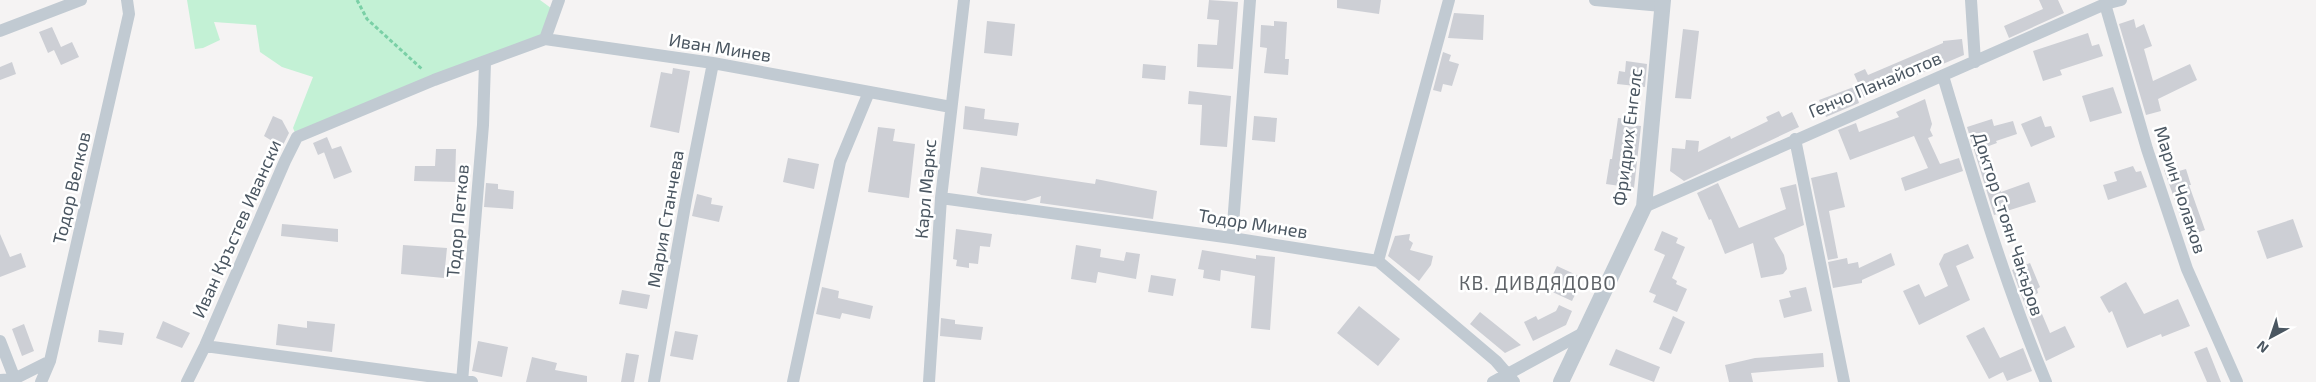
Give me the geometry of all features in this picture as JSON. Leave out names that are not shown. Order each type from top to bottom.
[{"type":"street","points":[[0,31],[81,0]]},
{"type":"street","name":"Тодор Велков","points":[[41,382],[50,361],[130,14],[127,0]]},
{"type":"street","points":[[545,39],[559,0]]},
{"type":"street","name":"Карл Маркс","points":[[930,382],[941,198],[964,0]]},
{"type":"street","points":[[1232,238],[1250,0]]},
{"type":"street","points":[[1449,0],[1378,261],[1496,361],[1511,378]]},
{"type":"street","points":[[1595,0],[1663,3]]},
{"type":"street","points":[[1971,0],[1975,62]]},
{"type":"street","name":"Генчо Панайотов","points":[[1644,207],[1795,139],[2106,4],[2121,0]]},
{"type":"street","name":"Фридрих Енгелс","points":[[1561,382],[1644,207],[1663,3]]},
{"type":"street","name":"Марин Чолаков","points":[[2106,4],[2147,149],[2187,268],[2237,382]]},
{"type":"street","name":"Иван Минев","points":[[485,62],[545,39],[713,63],[951,107]]},
{"type":"street","name":"Иван Кръстев Ивански","points":[[187,382],[205,346],[285,162],[298,138],[434,80],[485,62]]},
{"type":"street","name":"Тодор Петков","points":[[466,381],[483,125],[485,62]]},
{"type":"street","name":"Мария Станчева","points":[[654,382],[686,200],[713,63]]},
{"type":"street","name":"Доктор Стоян Чакъров","points":[[1942,76],[1988,226],[2020,320],[2046,382]]},
{"type":"street","points":[[793,382],[840,162],[869,92]]},
{"type":"street","points":[[1795,139],[1844,382]]},
{"type":"street","name":"Тодор Минев","points":[[941,198],[1232,238],[1378,261]]},
{"type":"street","points":[[1493,382],[1511,378],[1585,332]]},
{"type":"street","points":[[0,341],[15,381]]},
{"type":"street","points":[[205,346],[466,381]]},
{"type":"street","points":[[0,380],[15,381],[50,361]]},
{"type":"path","points":[[357,0],[367,20],[434,80]]},
{"type":"green space","points":[[187,0],[540,0],[555,11],[545,39],[297,137],[293,128],[313,77],[282,67],[260,52],[256,25],[214,22],[220,40],[203,48],[195,49]]},
{"type":"building","points":[[1209,0],[1238,2],[1233,69],[1197,67],[1198,44],[1217,45],[1219,20],[1207,19]]},
{"type":"building","points":[[1337,0],[1381,0],[1379,14],[1337,8]]},
{"type":"building","points":[[2039,0],[2058,0],[2064,13],[2009,38],[2004,26],[2043,9]]},
{"type":"building","points":[[1454,13],[1484,15],[1483,40],[1448,38]]},
{"type":"building","points":[[2134,19],[2136,28],[2144,24],[2152,46],[2144,49],[2153,81],[2190,64],[2197,80],[2158,99],[2161,111],[2146,115],[2119,24]]},
{"type":"building","points":[[987,21],[1015,24],[1012,56],[984,53]]},
{"type":"building","points":[[1274,21],[1287,22],[1285,59],[1289,59],[1288,75],[1264,73],[1267,48],[1260,47],[1261,25],[1274,26]]},
{"type":"building","points":[[52,27],[61,47],[72,42],[79,57],[61,65],[54,50],[48,53],[39,32]]},
{"type":"building","points":[[1683,29],[1699,31],[1691,99],[1675,98]]},
{"type":"building","points":[[2088,33],[2092,46],[2099,44],[2103,56],[2060,70],[2062,75],[2043,81],[2033,51]]},
{"type":"building","points":[[1962,39],[1964,55],[1858,100],[1859,103],[1826,117],[1819,100],[1859,85],[1854,74],[1865,69],[1868,75],[1943,43],[1943,41]]},
{"type":"building","points":[[1443,52],[1451,55],[1449,61],[1459,64],[1452,86],[1443,84],[1441,92],[1433,90]]},
{"type":"building","points":[[1626,61],[1647,64],[1645,87],[1617,84],[1619,71],[1625,72]]},
{"type":"building","points":[[12,62],[16,74],[0,80],[0,67]]},
{"type":"building","points":[[1143,64],[1166,66],[1165,80],[1142,78]]},
{"type":"building","points":[[673,68],[690,71],[679,133],[650,127],[661,72],[672,74]]},
{"type":"building","points":[[2113,87],[2122,113],[2090,122],[2082,96]]},
{"type":"building","points":[[1189,91],[1231,96],[1227,147],[1200,145],[1202,105],[1188,104]]},
{"type":"building","points":[[1925,99],[1932,124],[1930,130],[1933,136],[1928,138],[1940,164],[1959,158],[1963,171],[1905,191],[1901,178],[1928,168],[1914,136],[1850,160],[1838,130],[1856,123],[1859,132],[1899,117],[1896,112]]},
{"type":"building","points":[[965,106],[985,109],[984,119],[1019,123],[1017,136],[963,129]]},
{"type":"building","points":[[1779,111],[1782,117],[1792,112],[1799,127],[1684,181],[1670,171],[1672,148],[1685,149],[1686,140],[1699,141],[1698,152],[1730,136],[1731,139],[1768,121],[1766,117]]},
{"type":"building","points":[[273,116],[282,120],[289,133],[282,147],[264,136]]},
{"type":"building","points":[[1254,116],[1277,118],[1275,142],[1252,140]]},
{"type":"building","points":[[2041,116],[2045,127],[2051,126],[2055,137],[2031,147],[2021,124]]},
{"type":"building","points":[[1618,118],[1630,119],[1629,125],[1641,126],[1634,188],[1606,184]]},
{"type":"building","points":[[1992,119],[1994,126],[2013,121],[2017,134],[1996,141],[1997,143],[1986,147],[2001,192],[2029,182],[2036,202],[1994,215],[1967,127]]},
{"type":"building","points":[[878,127],[895,129],[893,141],[915,144],[909,198],[868,192]]},
{"type":"building","points":[[327,137],[332,149],[341,146],[352,172],[334,179],[324,152],[318,155],[313,143]]},
{"type":"building","points":[[436,149],[456,149],[455,182],[414,181],[415,166],[435,166]]},
{"type":"building","points":[[788,158],[819,164],[814,189],[783,182]]},
{"type":"building","points":[[2133,166],[2136,172],[2141,171],[2147,187],[2108,200],[2103,185],[2117,181],[2114,172]]},
{"type":"building","points":[[2178,166],[2179,171],[2186,169],[2191,185],[2189,185],[2205,230],[2188,236],[2164,170]]},
{"type":"building","points":[[981,167],[1095,184],[1096,179],[1157,191],[1153,219],[1040,203],[1041,196],[1025,201],[981,195],[977,193]]},
{"type":"building","points":[[1837,172],[1845,207],[1829,211],[1838,258],[1828,260],[1811,178]]},
{"type":"building","points":[[486,183],[498,184],[498,189],[514,191],[513,209],[484,207]]},
{"type":"building","points":[[1718,183],[1739,228],[1786,209],[1780,188],[1796,184],[1804,225],[1774,238],[1784,255],[1787,269],[1783,274],[1761,278],[1753,243],[1725,254],[1711,219],[1709,220],[1697,193]]},
{"type":"building","points":[[697,194],[712,198],[711,204],[723,206],[719,222],[692,216]]},
{"type":"building","points":[[2293,219],[2303,247],[2267,259],[2257,231]]},
{"type":"building","points":[[282,224],[338,229],[338,242],[281,236]]},
{"type":"building","points":[[956,229],[992,234],[990,247],[980,246],[978,264],[969,263],[969,268],[956,266],[957,260],[953,259]]},
{"type":"building","points":[[1662,231],[1678,238],[1676,243],[1685,247],[1672,278],[1677,281],[1676,284],[1687,289],[1677,312],[1653,302],[1656,295],[1649,292],[1665,255],[1654,250]]},
{"type":"building","points":[[0,234],[10,257],[21,253],[26,267],[0,277]]},
{"type":"building","points":[[1410,234],[1409,240],[1413,243],[1410,250],[1433,256],[1431,265],[1419,281],[1388,256],[1395,236]]},
{"type":"building","points":[[1968,244],[1974,258],[1956,266],[1970,300],[1919,325],[1903,291],[1919,284],[1925,297],[1948,286],[1939,264],[1944,254]]},
{"type":"building","points":[[403,245],[447,248],[444,278],[401,274]]},
{"type":"building","points":[[1076,245],[1101,249],[1100,257],[1124,261],[1126,252],[1140,254],[1136,279],[1098,272],[1096,283],[1071,279]]},
{"type":"building","points":[[1202,250],[1256,259],[1256,255],[1275,257],[1270,330],[1251,328],[1255,276],[1221,270],[1220,281],[1203,278],[1204,270],[1198,269]]},
{"type":"building","points":[[1891,253],[1895,265],[1862,280],[1862,283],[1833,288],[1828,262],[1847,258],[1848,264],[1858,262],[1859,268]]},
{"type":"building","points":[[2030,263],[2040,287],[2037,289],[2038,293],[2034,295],[2050,333],[2065,326],[2075,347],[2046,361],[2012,270]]},
{"type":"building","points":[[1557,266],[1583,278],[1572,301],[1546,289]]},
{"type":"building","points":[[1151,275],[1176,279],[1173,296],[1148,292]]},
{"type":"building","points":[[2126,282],[2144,314],[2178,299],[2190,326],[2162,337],[2161,334],[2127,348],[2112,311],[2109,313],[2100,297]]},
{"type":"building","points":[[822,287],[839,291],[838,298],[873,306],[870,319],[842,313],[840,319],[816,314]]},
{"type":"building","points":[[1806,287],[1812,311],[1784,318],[1779,300],[1791,297],[1789,291]]},
{"type":"building","points":[[622,290],[650,295],[647,309],[619,304]]},
{"type":"building","points":[[1559,305],[1572,311],[1566,325],[1533,341],[1524,322],[1536,316],[1538,320],[1556,311]]},
{"type":"building","points":[[1359,306],[1400,339],[1378,366],[1337,333]]},
{"type":"building","points":[[1480,312],[1521,345],[1505,353],[1470,324]]},
{"type":"building","points":[[1673,316],[1685,322],[1671,354],[1659,349]]},
{"type":"building","points":[[941,318],[955,320],[955,324],[983,327],[981,340],[940,336]]},
{"type":"building","points":[[163,321],[190,333],[182,348],[156,338]]},
{"type":"building","points":[[307,321],[335,324],[332,352],[276,345],[278,324],[307,328]]},
{"type":"building","points":[[24,324],[34,351],[22,356],[12,329]]},
{"type":"building","points":[[1984,327],[2000,358],[2023,348],[2032,371],[2007,381],[2003,372],[1989,379],[1966,336]]},
{"type":"building","points":[[99,330],[124,333],[122,345],[98,342]]},
{"type":"building","points":[[675,331],[698,335],[693,360],[670,356]]},
{"type":"building","points":[[478,341],[508,347],[502,377],[472,371]]},
{"type":"building","points":[[2207,347],[2221,382],[2207,382],[2194,352]]},
{"type":"building","points":[[1616,349],[1660,367],[1654,382],[1609,365]]},
{"type":"building","points":[[626,353],[639,355],[634,382],[621,382]]},
{"type":"building","points":[[1823,353],[1824,367],[1751,373],[1753,382],[1729,382],[1725,365],[1755,358]]},
{"type":"building","points":[[532,357],[557,363],[555,370],[587,376],[587,382],[526,382]]},
{"type":"district","name":"КВ. ДИВДЯДОВО","points":[[1538,283]]}]
